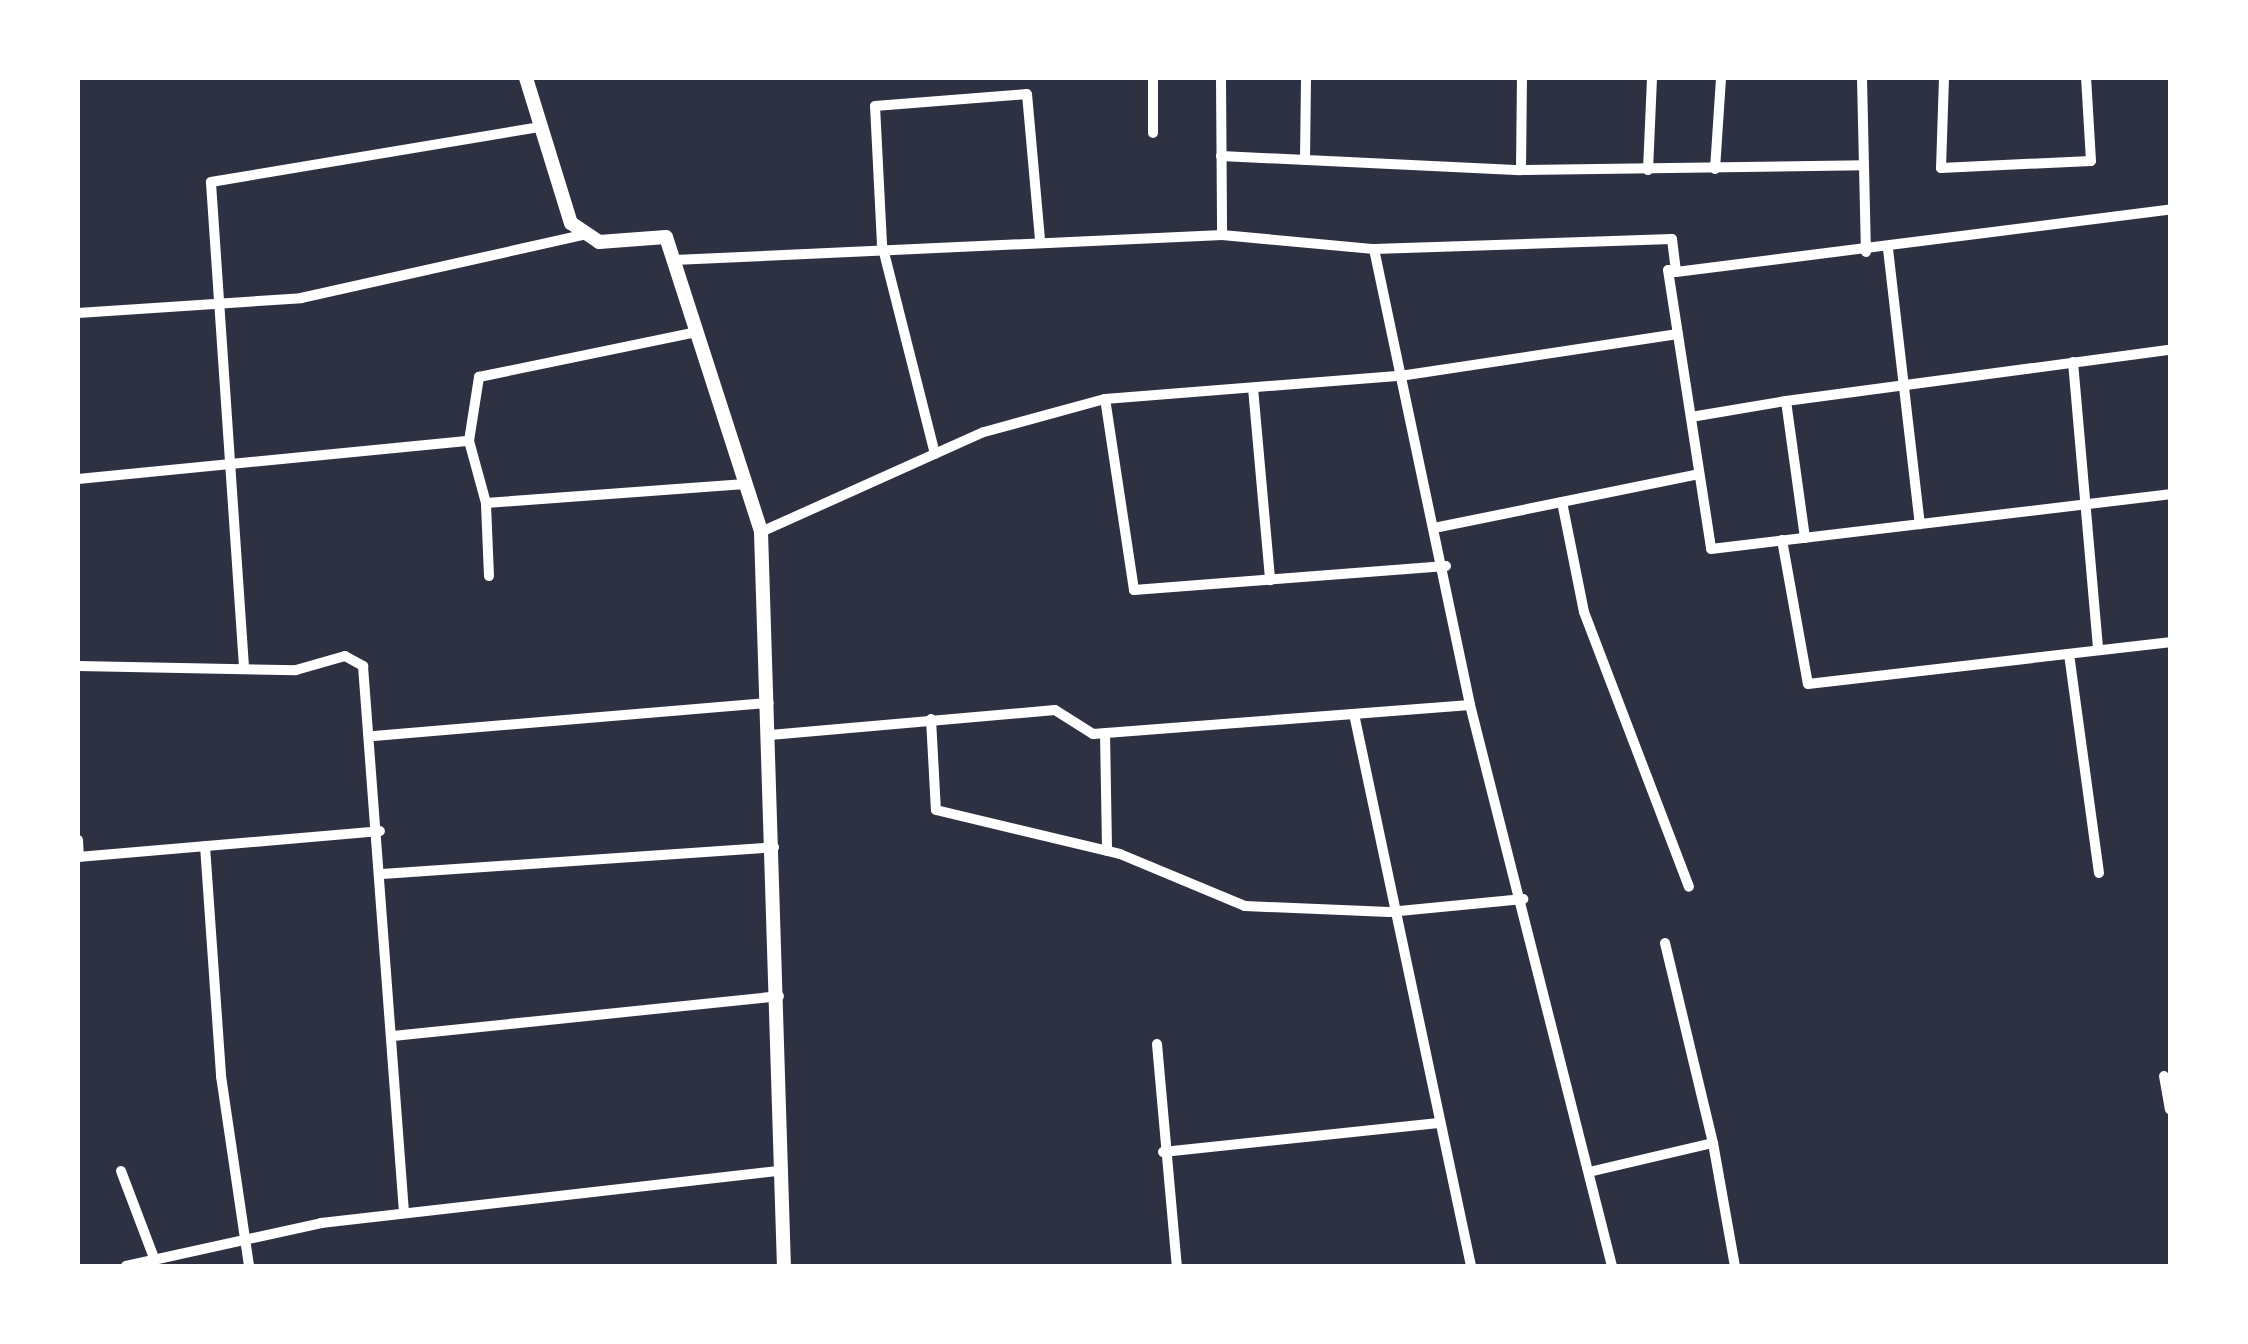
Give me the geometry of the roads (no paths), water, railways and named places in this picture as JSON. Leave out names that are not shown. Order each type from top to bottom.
[{"type":"street","points":[[526,78],[540,127],[582,235]]},
{"type":"street","points":[[1153,78],[1153,133]]},
{"type":"street","points":[[1221,78],[1222,235]]},
{"type":"street","points":[[1305,160],[1306,78]]},
{"type":"street","points":[[1521,170],[1522,78]]},
{"type":"street","points":[[1648,170],[1652,78]]},
{"type":"street","points":[[1714,169],[1720,78]]},
{"type":"street","points":[[1862,78],[1866,252]]},
{"type":"street","points":[[1944,78],[1941,168],[2091,162],[2086,78]]},
{"type":"street","points":[[935,454],[882,244],[875,106],[1027,94],[1040,240]]},
{"type":"street","points":[[244,667],[211,182],[540,127]]},
{"type":"street","points":[[1222,156],[1521,170],[1864,165]]},
{"type":"street","points":[[2170,210],[1866,252],[1668,270],[1711,549],[2170,494]]},
{"type":"street","points":[[78,313],[301,298],[582,235],[666,237],[760,532],[780,996],[784,1266]]},
{"type":"street","points":[[674,260],[882,244],[1222,235],[1374,249],[1672,239],[1676,272]]},
{"type":"street","points":[[1374,249],[1400,376],[1439,527],[1470,705],[1523,899],[1612,1266]]},
{"type":"street","points":[[1888,249],[1920,524]]},
{"type":"street","points":[[489,576],[486,503],[469,441],[479,377],[697,332]]},
{"type":"street","points":[[760,532],[935,454],[1105,400],[1400,376],[1678,334]]},
{"type":"street","points":[[1690,417],[1786,400],[2170,350]]},
{"type":"street","points":[[2073,362],[2098,650]]},
{"type":"street","points":[[1253,388],[1270,580]]},
{"type":"street","points":[[1105,400],[1134,590],[1446,566]]},
{"type":"street","points":[[1786,400],[1804,538]]},
{"type":"street","points":[[78,479],[469,441]]},
{"type":"street","points":[[1439,527],[1700,474]]},
{"type":"street","points":[[486,503],[745,484]]},
{"type":"street","points":[[1562,502],[1584,612],[1689,887]]},
{"type":"street","points":[[1782,540],[1808,684],[2170,642]]},
{"type":"street","points":[[2069,654],[2100,873]]},
{"type":"street","points":[[78,666],[244,667],[354,661],[371,692],[404,1212]]},
{"type":"street","points":[[374,736],[769,702]]},
{"type":"street","points":[[770,735],[1056,710],[1105,733],[1470,705]]},
{"type":"street","points":[[1354,714],[1390,912],[1470,1266]]},
{"type":"street","points":[[931,718],[936,810],[1107,850],[1245,906],[1390,912],[1523,899]]},
{"type":"street","points":[[1105,733],[1107,850]]},
{"type":"street","points":[[78,840],[78,857],[380,831]]},
{"type":"street","points":[[205,846],[249,1266]]},
{"type":"street","points":[[382,874],[775,847]]},
{"type":"street","points":[[1665,943],[1713,1143],[1735,1266]]},
{"type":"street","points":[[392,1036],[780,996]]},
{"type":"street","points":[[1158,1044],[1163,1152],[1177,1266]]},
{"type":"street","points":[[2164,1076],[2170,1109]]},
{"type":"street","points":[[1163,1152],[1438,1122]]},
{"type":"street","points":[[1589,1172],[1713,1143]]},
{"type":"street","points":[[126,1266],[244,1239],[404,1212],[784,1170]]},
{"type":"street","points":[[121,1172],[154,1258]]}]
